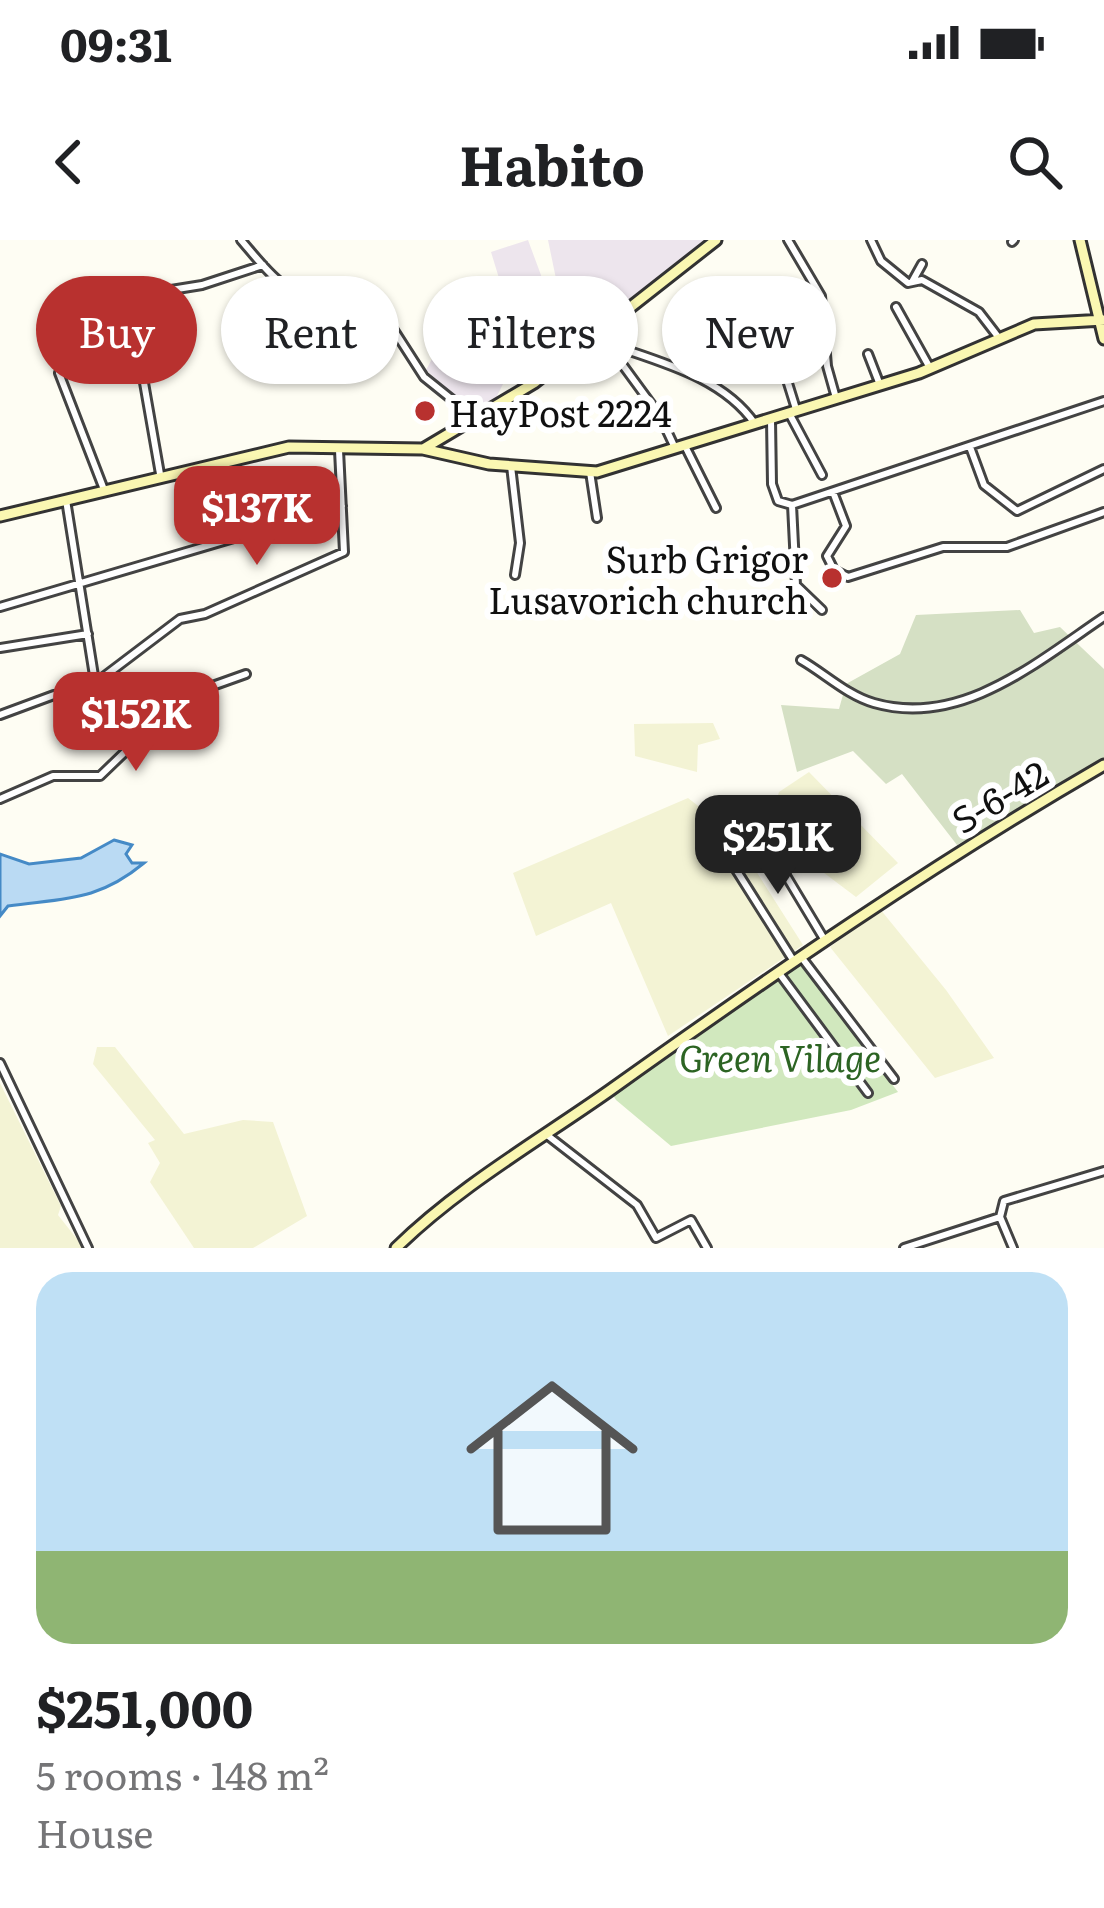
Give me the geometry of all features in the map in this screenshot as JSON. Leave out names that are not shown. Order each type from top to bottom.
[{"type":"street","points":[[241,240],[262,266],[310,299],[368,301],[379,307],[424,377],[477,420]]},
{"type":"street","points":[[638,303],[716,240]]},
{"type":"street","points":[[788,240],[821,296],[827,366],[836,398]]},
{"type":"street","points":[[871,240],[881,261],[912,282],[922,280],[979,312],[999,338]]},
{"type":"street","points":[[1080,240],[1104,339]]},
{"type":"street","points":[[912,282],[922,264]]},
{"type":"street","points":[[197,286],[262,266]]},
{"type":"street","points":[[896,307],[908,320],[930,368]]},
{"type":"street","points":[[0,516],[252,452],[423,448],[511,466],[590,472],[681,449],[880,385],[1034,324],[1101,320]]},
{"type":"street","points":[[638,354],[681,370],[739,401],[755,425]]},
{"type":"street","points":[[868,354],[880,385]]},
{"type":"street","points":[[63,384],[103,488]]},
{"type":"street","points":[[144,384],[160,474]]},
{"type":"street","points":[[423,448],[477,420],[528,384]]},
{"type":"street","points":[[637,384],[716,508]]},
{"type":"street","points":[[786,384],[793,412],[822,475]]},
{"type":"street","points":[[771,420],[772,484],[778,501],[792,505],[1104,400]]},
{"type":"street","points":[[0,715],[95,684],[180,619],[205,614],[344,552],[339,447]]},
{"type":"street","points":[[970,447],[984,485],[1021,510],[1104,469]]},
{"type":"street","points":[[511,466],[520,543],[515,575]]},
{"type":"street","points":[[590,472],[597,518]]},
{"type":"street","points":[[833,492],[846,526],[829,550],[834,570],[848,577],[944,547],[1007,547],[1104,512]]},
{"type":"street","points":[[65,496],[95,684]]},
{"type":"street","points":[[792,505],[796,585],[822,610]]},
{"type":"street","points":[[0,607],[343,506]]},
{"type":"street","points":[[801,660],[871,702],[932,709],[998,686],[1104,617]]},
{"type":"street","points":[[0,648],[88,634]]},
{"type":"street","points":[[0,800],[53,776],[100,776],[155,723],[204,689],[246,674]]},
{"type":"street","name":"Տ-6-42","points":[[396,1248],[777,970],[989,830],[1104,764]]},
{"type":"street","points":[[773,854],[824,939]]},
{"type":"street","points":[[728,857],[796,958],[894,1079]]},
{"type":"street","points":[[777,970],[868,1093]]},
{"type":"street","points":[[0,1063],[88,1248]]},
{"type":"street","points":[[547,1135],[637,1205],[656,1238],[691,1220],[707,1248]]},
{"type":"street","points":[[1013,1248],[1000,1217],[1004,1201],[1104,1171]]},
{"type":"street","points":[[904,1248],[1000,1217]]},
{"type":"shaded area","points":[[528,240],[541,276],[498,276],[491,252]]},
{"type":"shaded area","points":[[548,240],[708,240],[638,297],[638,276],[555,276]]},
{"type":"shaded area","points":[[442,384],[503,384],[496,398],[474,413]]},
{"type":"green space","points":[[1020,610],[1034,633],[1060,627],[1104,669],[1104,760],[957,845],[902,774],[886,784],[853,751],[797,772],[781,705],[839,709],[846,684],[900,654],[916,615]]},
{"type":"green space","points":[[713,723],[720,739],[698,745],[697,772],[635,756],[634,724]]},
{"type":"green space","points":[[809,772],[898,863],[856,897],[767,830],[779,792]]},
{"type":"green space","points":[[688,798],[720,823],[729,817],[761,839],[742,849],[803,945],[668,1036],[611,903],[536,936],[513,873]]},
{"type":"green space","points":[[880,909],[994,1058],[935,1078],[830,947]]},
{"type":"green space","name":"Green Vilage","points":[[798,962],[898,1092],[851,1110],[671,1146],[616,1100],[613,1095]]},
{"type":"green space","points":[[97,1047],[115,1047],[184,1134],[243,1120],[273,1122],[307,1216],[253,1248],[194,1248],[150,1182],[160,1163],[148,1143],[155,1140],[93,1064]]},
{"type":"green space","points":[[0,1083],[61,1206],[58,1215],[84,1248],[0,1248]]},
{"type":"water","points":[[114,840],[132,845],[126,854],[132,863],[144,863],[95,892],[8,906],[0,916],[0,854],[29,864],[81,858]]},
{"type":"place","name":"HayPost 2224","points":[[425,411]]},
{"type":"place","name":"Surb Grigor Lusavorich church","points":[[832,578]]}]
